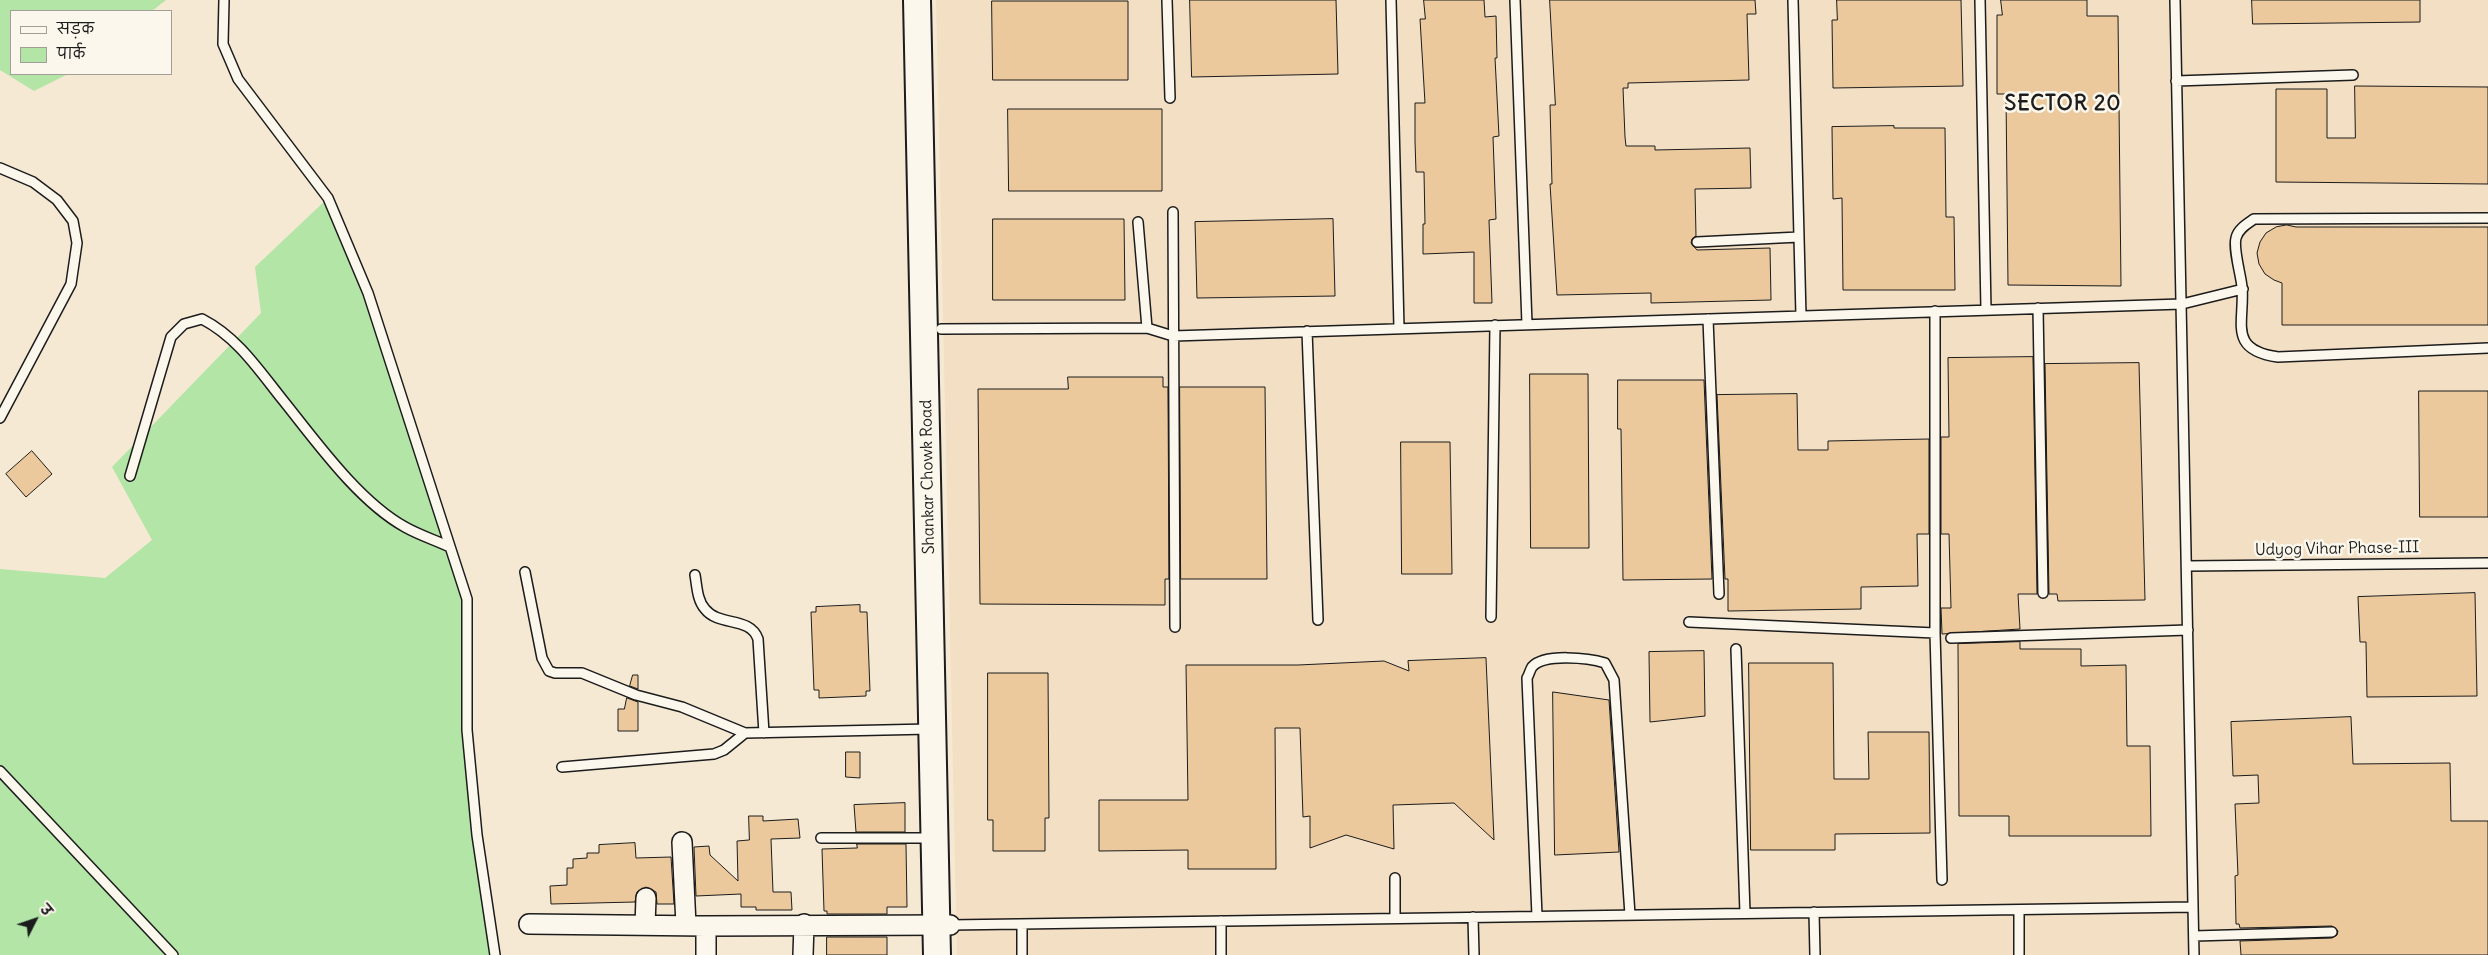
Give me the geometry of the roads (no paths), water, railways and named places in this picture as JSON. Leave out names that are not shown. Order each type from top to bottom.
[{"type":"main road","name":"Shankar Chowk Road","points":[[917,0],[935,838],[944,925],[951,955]]},
{"type":"main road","name":"Shankar Chowk Road","points":[[935,0],[941,329],[944,925],[938,955]]},
{"type":"street","points":[[682,842],[686,925]]},
{"type":"street","points":[[645,925],[646,898]]},
{"type":"street","points":[[529,924],[706,926],[804,924],[944,925]]},
{"type":"street","points":[[803,955],[804,924]]},
{"type":"street","points":[[706,926],[706,955]]},
{"type":"lane","points":[[224,0],[223,44],[238,79],[328,198],[364,285],[467,599],[467,730],[477,835],[495,955]]},
{"type":"lane","points":[[1167,0],[1170,98]]},
{"type":"lane","points":[[1391,0],[1399,328]]},
{"type":"lane","points":[[1515,0],[1527,324]]},
{"type":"lane","points":[[1793,0],[1801,316]]},
{"type":"lane","points":[[1980,0],[1986,310]]},
{"type":"lane","points":[[2174,0],[2182,304],[2194,955]]},
{"type":"lane","points":[[2176,81],[2353,75]]},
{"type":"lane","points":[[0,168],[33,182],[57,200],[73,222],[77,243],[71,284],[0,418]]},
{"type":"lane","points":[[1172,212],[1175,627]]},
{"type":"lane","points":[[2488,218],[2254,219],[2241,228],[2236,239],[2242,289],[2240,330],[2249,346],[2263,355],[2278,357],[2488,348]]},
{"type":"lane","points":[[1138,222],[1146,328]]},
{"type":"lane","points":[[1697,242],[1799,237]]},
{"type":"lane","points":[[941,329],[1146,328],[1173,336],[1307,332],[2182,304],[2242,289]]},
{"type":"lane","points":[[2038,308],[2042,593]]},
{"type":"lane","points":[[1935,312],[1935,632],[1942,880]]},
{"type":"lane","points":[[1708,319],[1719,594]]},
{"type":"lane","points":[[130,476],[172,337],[184,324],[202,320],[221,329],[246,354],[338,467],[375,505],[404,526],[450,547]]},
{"type":"lane","points":[[1491,617],[1496,325]]},
{"type":"lane","points":[[1307,332],[1318,620]]},
{"type":"lane","name":"Udyog Vihar Phase-III","points":[[2187,566],[2488,563]]},
{"type":"lane","points":[[525,572],[542,658],[549,671],[588,675],[636,695],[682,707],[745,733],[932,729]]},
{"type":"lane","points":[[695,575],[700,600],[705,610],[716,618],[749,626],[755,631],[758,639],[764,733]]},
{"type":"lane","points":[[1689,622],[1935,632]]},
{"type":"lane","points":[[1950,638],[2188,630]]},
{"type":"lane","points":[[1736,649],[1745,913]]},
{"type":"lane","points":[[1537,916],[1528,678],[1533,666],[1546,659],[1590,659],[1604,663],[1614,680],[1630,915]]},
{"type":"lane","points":[[562,768],[714,754],[724,750],[745,733]]},
{"type":"lane","points":[[0,771],[173,955]]},
{"type":"lane","points":[[821,838],[935,838]]},
{"type":"lane","points":[[1395,878],[1395,918]]},
{"type":"lane","points":[[944,925],[2193,907]]},
{"type":"lane","points":[[2019,910],[2019,955]]},
{"type":"lane","points":[[1814,912],[1814,955]]},
{"type":"lane","points":[[1473,917],[1474,955]]},
{"type":"lane","points":[[1221,921],[1221,955]]},
{"type":"lane","points":[[1022,924],[1022,955]]},
{"type":"lane","points":[[2194,936],[2332,932]]},
{"type":"district","name":"SECTOR 20","points":[[2063,104]]}]
